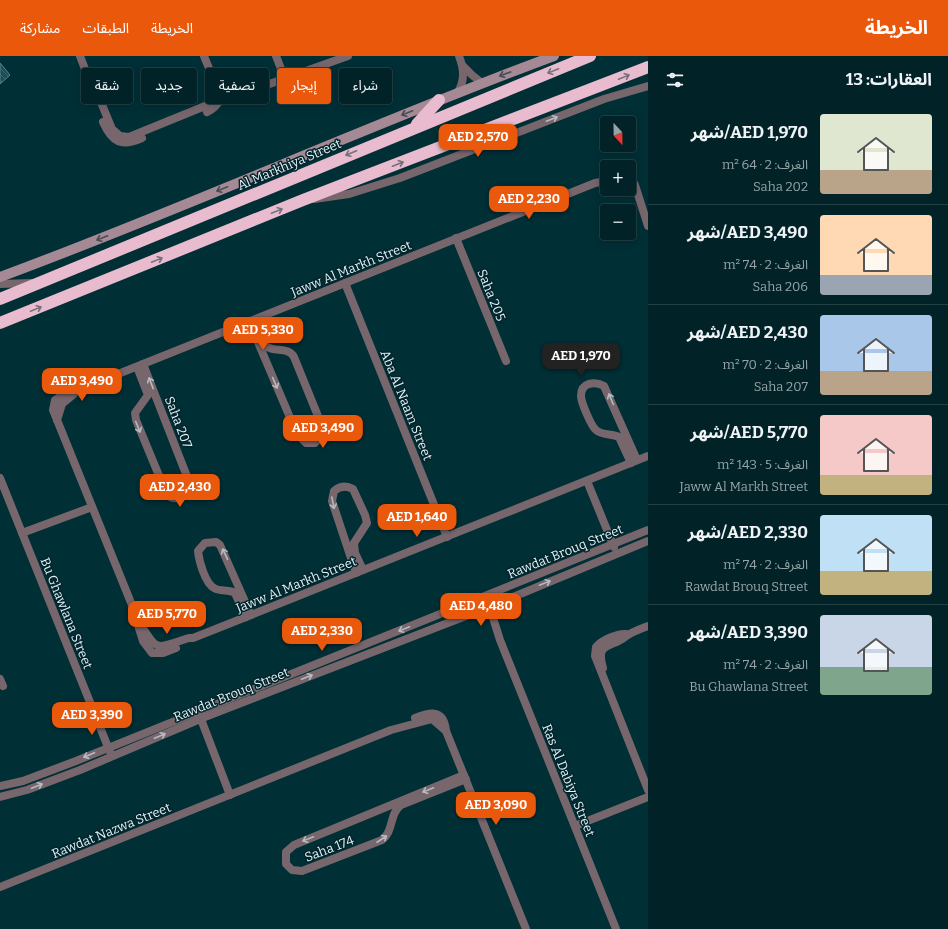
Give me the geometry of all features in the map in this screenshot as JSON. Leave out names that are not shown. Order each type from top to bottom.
[{"type":"highway","name":"Al Markhiya Street","points":[[0,299],[590,56]]},
{"type":"highway","points":[[3,323],[303,200],[648,67]]},
{"type":"highway","points":[[413,128],[439,100]]},
{"type":"main road","name":"Al Markhiya Street","points":[[0,277],[244,181],[458,92],[554,56]]},
{"type":"street","points":[[80,56],[85,68]]},
{"type":"street","points":[[102,104],[109,123],[116,133],[123,137],[135,136],[210,104],[215,95],[214,85],[204,56]]},
{"type":"street","points":[[208,56],[212,68]]},
{"type":"street","points":[[276,56],[281,68]]},
{"type":"street","points":[[311,68],[319,62],[333,56]]},
{"type":"street","points":[[311,68],[348,56]]},
{"type":"street","points":[[458,92],[464,80],[463,66],[459,56]]},
{"type":"street","points":[[463,66],[482,83]]},
{"type":"street","points":[[303,200],[349,194],[400,178],[596,101],[648,86]]},
{"type":"street","points":[[96,104],[108,132],[113,139],[124,143],[136,141],[209,111],[217,104]]},
{"type":"street","points":[[594,183],[600,179]]},
{"type":"street","points":[[594,183],[600,182]]},
{"type":"street","name":"Jaww Al Markh Street","points":[[594,183],[98,382],[93,387],[66,399],[60,407],[57,420],[138,620],[150,640],[158,646],[167,646],[193,638],[648,456]]},
{"type":"street","points":[[636,189],[648,226]]},
{"type":"street","points":[[634,196],[641,208]]},
{"type":"street","name":"Saha 205","points":[[456,238],[506,361]]},
{"type":"street","points":[[0,284],[41,282]]},
{"type":"street","name":"Aba Al Naam Street","points":[[345,283],[447,536]]},
{"type":"street","points":[[252,321],[264,344],[270,349],[292,354],[322,426],[322,436],[315,443],[306,443],[299,438],[268,366],[252,321]]},
{"type":"street","points":[[268,366],[271,357],[279,350]]},
{"type":"street","name":"Saha 207","points":[[140,366],[160,407],[190,484],[187,493],[176,498],[167,495],[136,420],[135,413],[147,397],[148,392],[140,366]]},
{"type":"street","points":[[592,382],[604,386],[620,420],[634,462],[619,437],[601,433],[594,428],[581,396],[582,390],[586,385],[592,382]]},
{"type":"street","points":[[142,404],[152,403],[160,407]]},
{"type":"street","points":[[611,434],[620,420]]},
{"type":"street","name":"Bu Ghawlana Street","points":[[0,478],[111,757]]},
{"type":"street","points":[[586,481],[617,554]]},
{"type":"street","points":[[345,486],[350,487],[355,492],[366,519],[366,527],[354,543],[359,571],[342,531],[331,497],[334,491],[345,486]]},
{"type":"street","points":[[22,533],[92,506]]},
{"type":"street","name":"Rawdat Brouq Street","points":[[0,797],[27,790],[111,757],[199,715],[306,669],[648,530]]},
{"type":"street","points":[[342,531],[350,535],[359,535]]},
{"type":"street","name":"Rawdat Brouq Street","points":[[0,786],[23,781],[108,747],[199,715],[487,607],[648,541]]},
{"type":"street","points":[[210,542],[220,545],[234,575],[249,616],[238,596],[233,591],[214,588],[208,581],[198,556],[200,547],[210,542]]},
{"type":"street","points":[[224,590],[231,583],[234,575]]},
{"type":"street","name":"Ras Al Dabiya Street","points":[[482,597],[616,929]]},
{"type":"street","points":[[648,626],[626,634],[608,645],[602,651],[602,664],[610,692],[648,790]]},
{"type":"street","name":"Rawdat Nazwa Street","points":[[0,887],[391,730],[397,724],[427,713],[433,713],[438,714],[444,720],[446,731],[526,929]]},
{"type":"street","points":[[199,715],[230,795]]},
{"type":"street","name":"Saha 174","points":[[465,777],[401,805],[395,812],[387,836],[382,840],[302,871],[292,870],[286,864],[285,857],[288,848],[375,811],[465,777]]},
{"type":"street","points":[[575,826],[648,797]]},
{"type":"street","points":[[375,811],[385,814],[392,821]]},
{"type":"building","points":[[0,63],[10,75],[0,84]]}]
